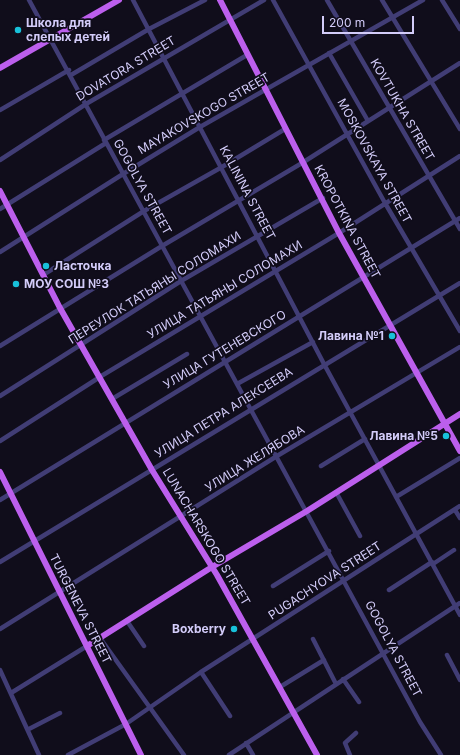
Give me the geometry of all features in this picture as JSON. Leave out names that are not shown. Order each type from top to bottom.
[{"type":"main road","points":[[0,68],[119,0]]},
{"type":"main road","name":"KROPOTKINA STREET","points":[[220,0],[302,163],[323,198],[340,233],[460,451]]},
{"type":"main road","name":"LUNACHARSKOGO STREET","points":[[0,191],[60,308],[152,470],[212,567],[317,755]]},
{"type":"main road","points":[[87,646],[212,567],[307,511],[460,414]]},
{"type":"main road","name":"TURGENEVA STREET","points":[[0,472],[141,755]]},
{"type":"street","name":"GOGOLYA STREET","points":[[30,0],[250,409],[278,456],[384,652],[420,722],[441,755]]},
{"type":"street","name":"KALININA STREET","points":[[133,0],[277,271],[324,364],[460,614]]},
{"type":"street","points":[[71,75],[149,29],[204,0]]},
{"type":"street","name":"DOVATORA STREET","points":[[0,160],[86,104],[229,19],[264,0]]},
{"type":"street","name":"MOSKOVSKAYA STREET","points":[[272,0],[308,66],[348,134],[385,203],[460,330]]},
{"type":"street","name":"KOVTUKHA STREET","points":[[327,0],[460,229]]},
{"type":"street","points":[[382,0],[460,129]]},
{"type":"street","name":"MAYAKOVSKOGO STREET","points":[[0,252],[200,127],[423,0]]},
{"type":"street","points":[[442,0],[460,29]]},
{"type":"street","points":[[329,53],[368,121]]},
{"type":"street","points":[[0,209],[105,141],[247,55]]},
{"type":"street","points":[[0,346],[162,246],[302,163],[460,63]]},
{"type":"street","points":[[0,110],[68,70]]},
{"type":"street","points":[[43,275],[144,211],[222,167],[285,128]]},
{"type":"street","name":"УЛИЦА ТАТЬЯНЫ СОЛОМАХИ","points":[[0,441],[100,377],[340,233],[428,175],[460,156]]},
{"type":"street","name":"ПЕРЕУЛОК ТАТЬЯНЫ СОЛОМАХИ","points":[[0,396],[82,345],[105,328],[258,235],[323,198]]},
{"type":"street","name":"УЛИЦА ГУТЕНЕВСКОГО","points":[[0,500],[460,218]]},
{"type":"street","name":"УЛИЦА ПЕТРА АЛЕКСЕЕВА","points":[[0,562],[324,364],[460,283]]},
{"type":"street","points":[[237,384],[313,342]]},
{"type":"street","name":"УЛИЦА ЖЕЛЯБОВА","points":[[0,629],[278,456],[460,347]]},
{"type":"street","points":[[112,399],[188,354]]},
{"type":"street","points":[[321,466],[365,439]]},
{"type":"street","points":[[396,497],[460,458]]},
{"type":"street","points":[[336,492],[360,536]]},
{"type":"street","name":"PUGACHYOVA STREET","points":[[68,755],[126,724],[201,672],[460,506]]},
{"type":"street","points":[[455,510],[460,518]]},
{"type":"street","points":[[389,590],[454,550]]},
{"type":"street","points":[[273,586],[329,551]]},
{"type":"street","points":[[229,755],[460,603]]},
{"type":"street","points":[[127,621],[144,646]]},
{"type":"street","points":[[100,638],[184,755]]},
{"type":"street","points":[[313,639],[336,684]]},
{"type":"street","points":[[11,693],[87,646]]},
{"type":"street","points":[[447,655],[460,680]]},
{"type":"street","points":[[280,687],[324,660]]},
{"type":"street","points":[[0,670],[39,755]]},
{"type":"street","points":[[201,672],[230,716]]},
{"type":"street","points":[[344,679],[359,702]]},
{"type":"street","points":[[28,729],[60,713]]},
{"type":"street","points":[[350,755],[345,743],[356,733]]},
{"type":"street","points":[[246,744],[253,755]]},
{"type":"place","name":"Школа для слепых детей","points":[[18,30]]},
{"type":"place","name":"Ласточка","points":[[46,266]]},
{"type":"place","name":"МОУ СОШ №3","points":[[16,284]]},
{"type":"place","name":"Лавина №1","points":[[392,336]]},
{"type":"place","name":"Лавина №5","points":[[446,436]]},
{"type":"place","name":"Boxberry","points":[[234,629]]}]
